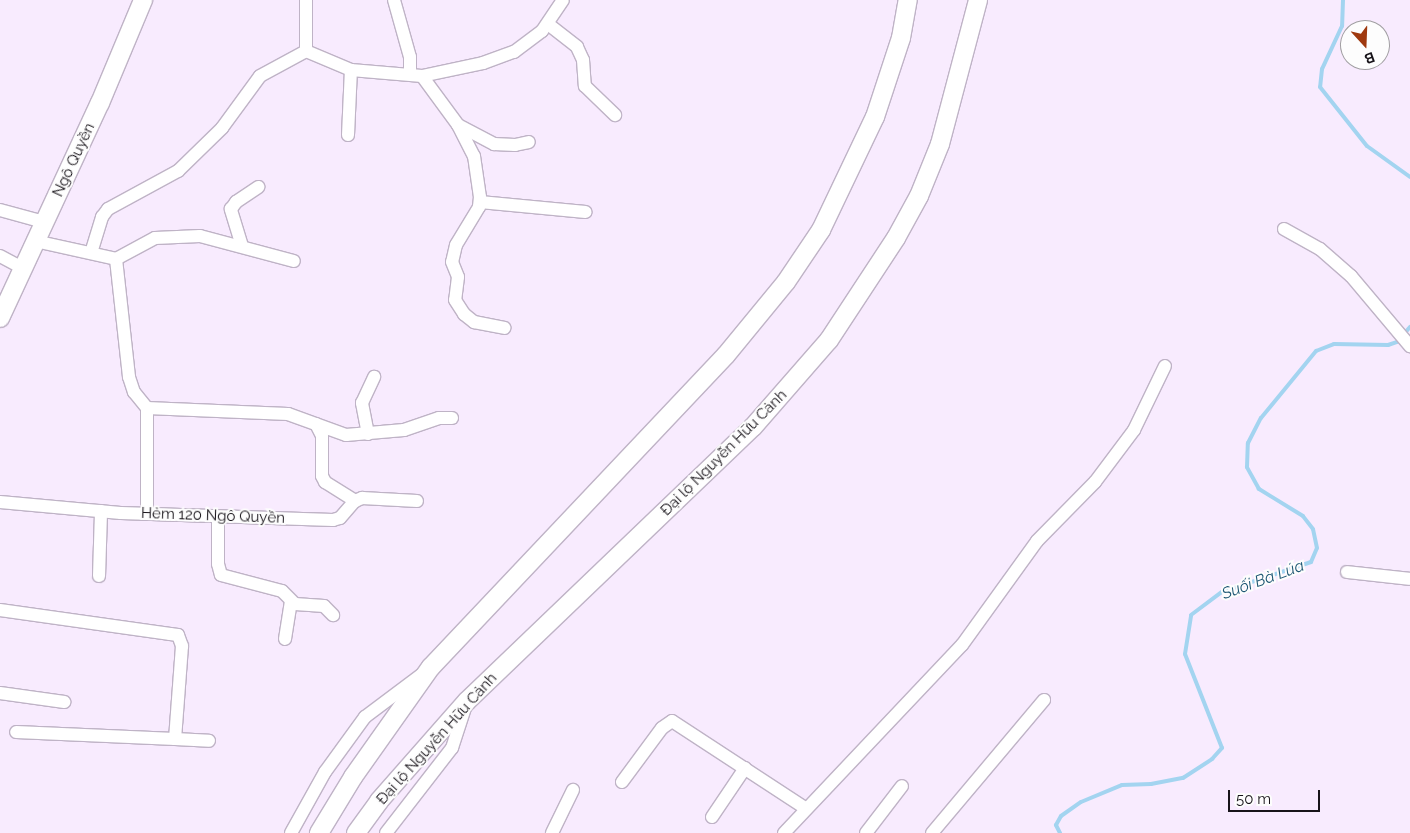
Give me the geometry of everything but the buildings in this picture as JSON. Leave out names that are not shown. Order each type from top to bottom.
[{"type":"main road","name":"Ngô Quyền","points":[[0,318],[100,103],[143,0]]},
{"type":"main road","points":[[319,833],[353,777],[431,667],[726,355],[786,282],[821,230],[875,117],[901,38],[908,0]]},
{"type":"main road","name":"Đại lộ Nguyễn Hữu Cảnh","points":[[356,833],[379,801],[467,701],[753,427],[829,340],[896,238],[919,196],[940,144],[978,0]]},
{"type":"street","points":[[306,0],[306,51]]},
{"type":"street","points":[[394,0],[416,75],[458,125],[474,156],[480,202],[475,217],[456,244],[452,262],[458,277],[455,300],[464,314],[474,322],[504,328]]},
{"type":"street","points":[[306,51],[351,70],[416,75],[483,63],[514,52],[530,42],[548,24],[563,0]]},
{"type":"street","points":[[548,24],[577,47],[583,60],[585,86],[614,115]]},
{"type":"street","points":[[91,253],[102,217],[108,209],[178,171],[222,128],[260,76],[306,51]]},
{"type":"street","points":[[348,135],[351,70]]},
{"type":"street","points":[[458,125],[494,144],[515,145],[529,142]]},
{"type":"street","points":[[242,246],[231,209],[236,202],[258,187]]},
{"type":"street","points":[[480,202],[586,212]]},
{"type":"street","points":[[0,210],[44,222]]},
{"type":"street","points":[[1284,229],[1320,249],[1351,276],[1408,344]]},
{"type":"street","points":[[35,241],[116,259],[164,237],[200,236],[242,246],[294,262]]},
{"type":"street","points":[[0,256],[23,268]]},
{"type":"street","points":[[116,259],[129,377],[134,392],[147,408],[147,514]]},
{"type":"street","points":[[784,833],[805,808],[962,645],[1037,541],[1095,482],[1134,430],[1166,366]]},
{"type":"street","points":[[368,434],[362,403],[374,377]]},
{"type":"street","points":[[147,408],[288,414],[339,434],[368,434],[404,430],[438,418],[452,418]]},
{"type":"street","points":[[316,424],[322,436],[322,476],[325,482],[355,501],[382,497],[417,501]]},
{"type":"street","name":"Hẻm 120 Ngô Quyền","points":[[0,502],[101,511],[218,518],[333,520],[345,514],[355,501]]},
{"type":"street","points":[[99,576],[101,511]]},
{"type":"street","points":[[218,518],[218,564],[221,575],[282,591],[291,602],[324,606],[333,615]]},
{"type":"street","points":[[1347,572],[1410,579]]},
{"type":"street","points":[[285,639],[291,602]]},
{"type":"street","points":[[0,610],[178,636],[182,646],[175,739]]},
{"type":"street","points":[[291,833],[325,772],[366,717],[431,667]]},
{"type":"street","points":[[0,693],[64,702]]},
{"type":"street","points":[[932,833],[1044,700]]},
{"type":"street","points":[[386,833],[452,748],[467,701]]},
{"type":"street","points":[[622,782],[662,728],[672,722],[805,808]]},
{"type":"street","points":[[16,732],[209,741]]},
{"type":"street","points":[[712,817],[745,768]]},
{"type":"street","points":[[866,833],[902,786]]},
{"type":"street","points":[[552,833],[573,790]]},
{"type":"waterway","points":[[1343,0],[1342,26],[1322,69],[1320,87],[1367,146],[1410,177]]},
{"type":"waterway","name":"Suối Bà Lúa","points":[[1060,833],[1056,825],[1061,816],[1081,802],[1122,785],[1151,784],[1183,778],[1212,759],[1222,748],[1185,654],[1191,615],[1222,592],[1311,562],[1317,548],[1313,529],[1303,516],[1259,489],[1247,467],[1248,443],[1261,418],[1316,351],[1334,344],[1388,345],[1397,342],[1410,327]]}]
